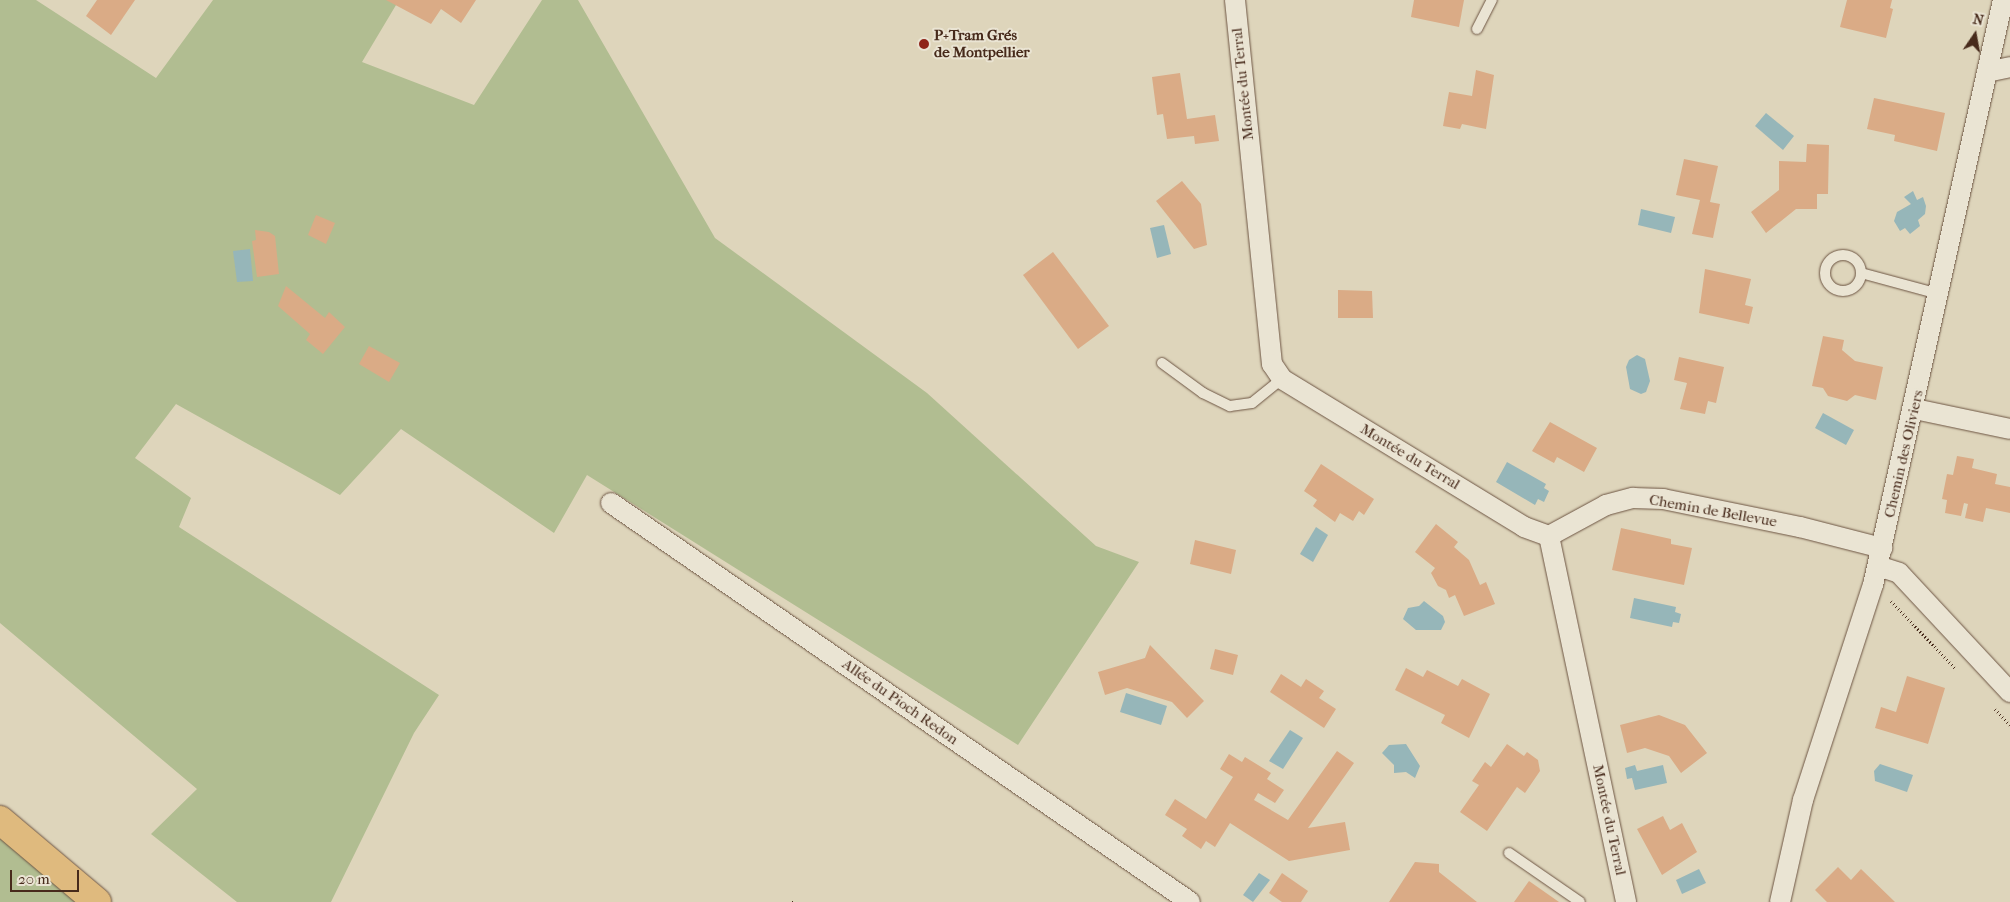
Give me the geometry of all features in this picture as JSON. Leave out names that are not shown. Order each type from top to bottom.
[{"type":"main road","points":[[0,820],[97,902]]},
{"type":"street","name":"Montée du Terral","points":[[1235,0],[1272,364],[1282,379],[1524,527],[1549,536],[1626,902]]},
{"type":"street","name":"Chemin des Oliviers","points":[[1780,902],[1803,800],[1880,557],[1915,409],[2003,0]]},
{"type":"street","points":[[1987,72],[2010,67]]},
{"type":"street","points":[[1915,409],[2010,429]]},
{"type":"street","name":"Chemin de Bellevue","points":[[1549,536],[1606,506],[1632,498],[1663,499],[1761,519],[1880,557],[1899,573],[2010,692]]},
{"type":"street","name":"Allée du Pioch Redon","points":[[611,503],[1190,902]]},
{"type":"lane","points":[[1476,29],[1492,0]]},
{"type":"lane","points":[[1861,272],[1939,294]]},
{"type":"lane","points":[[1162,363],[1202,393],[1230,406],[1252,403],[1282,379]]},
{"type":"lane","points":[[1509,852],[1580,902]]},
{"type":"path","points":[[1884,598],[1890,600],[1963,676]]},
{"type":"path","points":[[1990,704],[2010,725]]},
{"type":"green space","points":[[0,0],[36,0],[156,78],[213,0],[399,0],[362,62],[474,105],[542,0],[578,0],[715,238],[927,393],[1096,546],[1139,562],[1018,745],[587,475],[554,533],[401,429],[340,495],[176,404],[135,458],[191,498],[179,527],[439,695],[414,733],[331,902],[237,902],[151,834],[197,789],[0,623]]},
{"type":"green space","points":[[0,818],[97,902],[0,902]]},
{"type":"water","points":[[1766,113],[1794,136],[1783,150],[1755,126]]},
{"type":"water","points":[[1913,191],[1917,200],[1923,197],[1926,206],[1925,214],[1918,220],[1920,226],[1910,234],[1905,228],[1900,231],[1894,221],[1897,212],[1911,204],[1904,197]]},
{"type":"water","points":[[1641,209],[1675,217],[1671,233],[1638,225]]},
{"type":"water","points":[[1164,225],[1171,254],[1157,258],[1150,228]]},
{"type":"water","points":[[250,249],[253,281],[237,282],[233,251]]},
{"type":"water","points":[[1637,355],[1645,359],[1650,381],[1646,392],[1641,394],[1630,389],[1626,367],[1629,360]]},
{"type":"water","points":[[1823,413],[1854,430],[1846,445],[1815,428]]},
{"type":"water","points":[[1507,462],[1546,484],[1544,488],[1549,491],[1544,502],[1538,499],[1535,505],[1496,482]]},
{"type":"water","points":[[1316,527],[1328,535],[1313,562],[1300,554]]},
{"type":"water","points":[[1634,598],[1676,607],[1675,612],[1681,614],[1679,623],[1673,622],[1672,627],[1630,618]]},
{"type":"water","points":[[1424,601],[1443,616],[1445,622],[1441,630],[1416,630],[1403,619],[1408,608],[1419,606]]},
{"type":"water","points":[[1126,693],[1167,706],[1161,725],[1120,712]]},
{"type":"water","points":[[1290,730],[1303,738],[1283,769],[1269,761]]},
{"type":"water","points":[[1406,744],[1420,766],[1415,778],[1406,772],[1394,773],[1394,765],[1382,753],[1389,745]]},
{"type":"water","points":[[1880,764],[1913,775],[1907,792],[1875,781],[1874,771]]},
{"type":"water","points":[[1635,765],[1637,771],[1663,765],[1667,783],[1635,790],[1632,778],[1627,779],[1625,768]]},
{"type":"water","points":[[1699,869],[1706,883],[1682,894],[1676,880]]},
{"type":"water","points":[[1259,873],[1270,880],[1253,902],[1243,895]]},
{"type":"building","points":[[97,0],[135,0],[111,35],[86,16]]},
{"type":"building","points":[[386,0],[476,0],[461,23],[441,9],[431,24]]},
{"type":"building","points":[[1414,0],[1464,0],[1459,27],[1411,17]]},
{"type":"building","points":[[1847,0],[1892,0],[1890,8],[1893,9],[1886,38],[1840,27]]},
{"type":"building","points":[[1476,70],[1494,75],[1486,129],[1462,124],[1460,129],[1443,126],[1449,92],[1472,96]]},
{"type":"building","points":[[1180,73],[1187,119],[1215,115],[1219,141],[1195,144],[1194,136],[1167,139],[1163,114],[1157,115],[1152,77]]},
{"type":"building","points":[[1874,98],[1945,113],[1937,151],[1894,141],[1895,135],[1867,129]]},
{"type":"building","points":[[1807,144],[1829,145],[1828,194],[1817,194],[1817,209],[1796,209],[1766,233],[1751,212],[1779,190],[1779,161],[1806,162]]},
{"type":"building","points":[[1684,159],[1718,166],[1710,202],[1720,204],[1713,238],[1692,234],[1700,200],[1676,195]]},
{"type":"building","points":[[1182,181],[1201,204],[1207,245],[1194,249],[1156,201]]},
{"type":"building","points":[[316,215],[335,223],[326,244],[308,235]]},
{"type":"building","points":[[255,230],[269,232],[275,236],[279,274],[257,277],[252,241],[256,240]]},
{"type":"building","points":[[1053,252],[1109,326],[1078,349],[1023,275]]},
{"type":"building","points":[[1705,269],[1751,279],[1745,305],[1753,307],[1749,324],[1699,313]]},
{"type":"building","points":[[286,286],[325,318],[329,312],[345,327],[323,354],[306,340],[310,334],[278,306]]},
{"type":"building","points":[[1338,290],[1372,291],[1373,318],[1338,318]]},
{"type":"building","points":[[1823,336],[1844,340],[1842,350],[1855,361],[1883,367],[1876,400],[1855,395],[1847,401],[1828,396],[1823,388],[1812,386]]},
{"type":"building","points":[[369,346],[400,363],[389,382],[359,364]]},
{"type":"building","points":[[1679,357],[1724,367],[1716,403],[1708,401],[1705,414],[1680,409],[1687,383],[1674,380]]},
{"type":"building","points":[[1550,422],[1597,448],[1584,472],[1557,457],[1554,463],[1532,451]]},
{"type":"building","points":[[1957,456],[1974,459],[1972,468],[1997,474],[1995,484],[2010,487],[2010,513],[1986,508],[1983,522],[1965,518],[1968,504],[1964,503],[1961,516],[1945,513],[1947,500],[1942,499],[1947,474],[1953,475]]},
{"type":"building","points":[[1321,464],[1374,499],[1364,515],[1359,511],[1353,521],[1340,513],[1335,522],[1313,506],[1317,500],[1304,491]]},
{"type":"building","points":[[1436,524],[1458,542],[1454,547],[1469,560],[1480,585],[1486,582],[1495,604],[1464,616],[1455,595],[1449,598],[1446,590],[1438,586],[1431,573],[1435,568],[1415,552]]},
{"type":"building","points":[[1621,528],[1671,539],[1671,544],[1692,548],[1684,585],[1612,570]]},
{"type":"building","points":[[1195,540],[1236,550],[1231,574],[1190,564]]},
{"type":"building","points":[[1150,645],[1204,701],[1187,718],[1172,702],[1127,688],[1105,695],[1098,672],[1145,658]]},
{"type":"building","points":[[1215,649],[1238,655],[1233,675],[1210,669]]},
{"type":"building","points":[[1406,668],[1423,677],[1427,670],[1458,686],[1462,679],[1490,694],[1469,738],[1441,723],[1445,715],[1395,690]]},
{"type":"building","points":[[1281,674],[1301,687],[1306,679],[1324,691],[1319,698],[1336,709],[1324,728],[1270,692]]},
{"type":"building","points":[[1907,676],[1945,688],[1928,744],[1875,728],[1881,707],[1896,712]]},
{"type":"building","points":[[1659,715],[1685,725],[1707,753],[1681,773],[1669,756],[1645,748],[1627,753],[1620,725]]},
{"type":"building","points":[[1507,744],[1524,756],[1527,752],[1538,760],[1540,771],[1525,793],[1517,787],[1487,831],[1460,812],[1479,785],[1472,781],[1485,762],[1491,767]]},
{"type":"building","points":[[1337,751],[1354,763],[1308,828],[1345,822],[1350,850],[1289,861],[1230,823],[1215,847],[1206,841],[1201,849],[1182,836],[1187,829],[1165,815],[1175,799],[1206,819],[1233,777],[1220,769],[1229,754],[1242,762],[1245,757],[1271,773],[1267,779],[1284,790],[1275,803],[1258,793],[1254,800],[1288,820]]},
{"type":"building","points":[[1663,816],[1670,830],[1682,823],[1697,852],[1662,875],[1637,829]]},
{"type":"building","points":[[1415,862],[1439,864],[1439,872],[1477,902],[1389,902]]},
{"type":"building","points":[[1838,867],[1851,880],[1861,869],[1895,902],[1827,902],[1815,890]]},
{"type":"building","points":[[1282,873],[1308,891],[1301,902],[1282,902],[1269,893]]},
{"type":"building","points":[[1529,881],[1559,902],[1514,902]]},
{"type":"place","name":"P+Tram Grés de Montpellier","points":[[924,44]]}]
